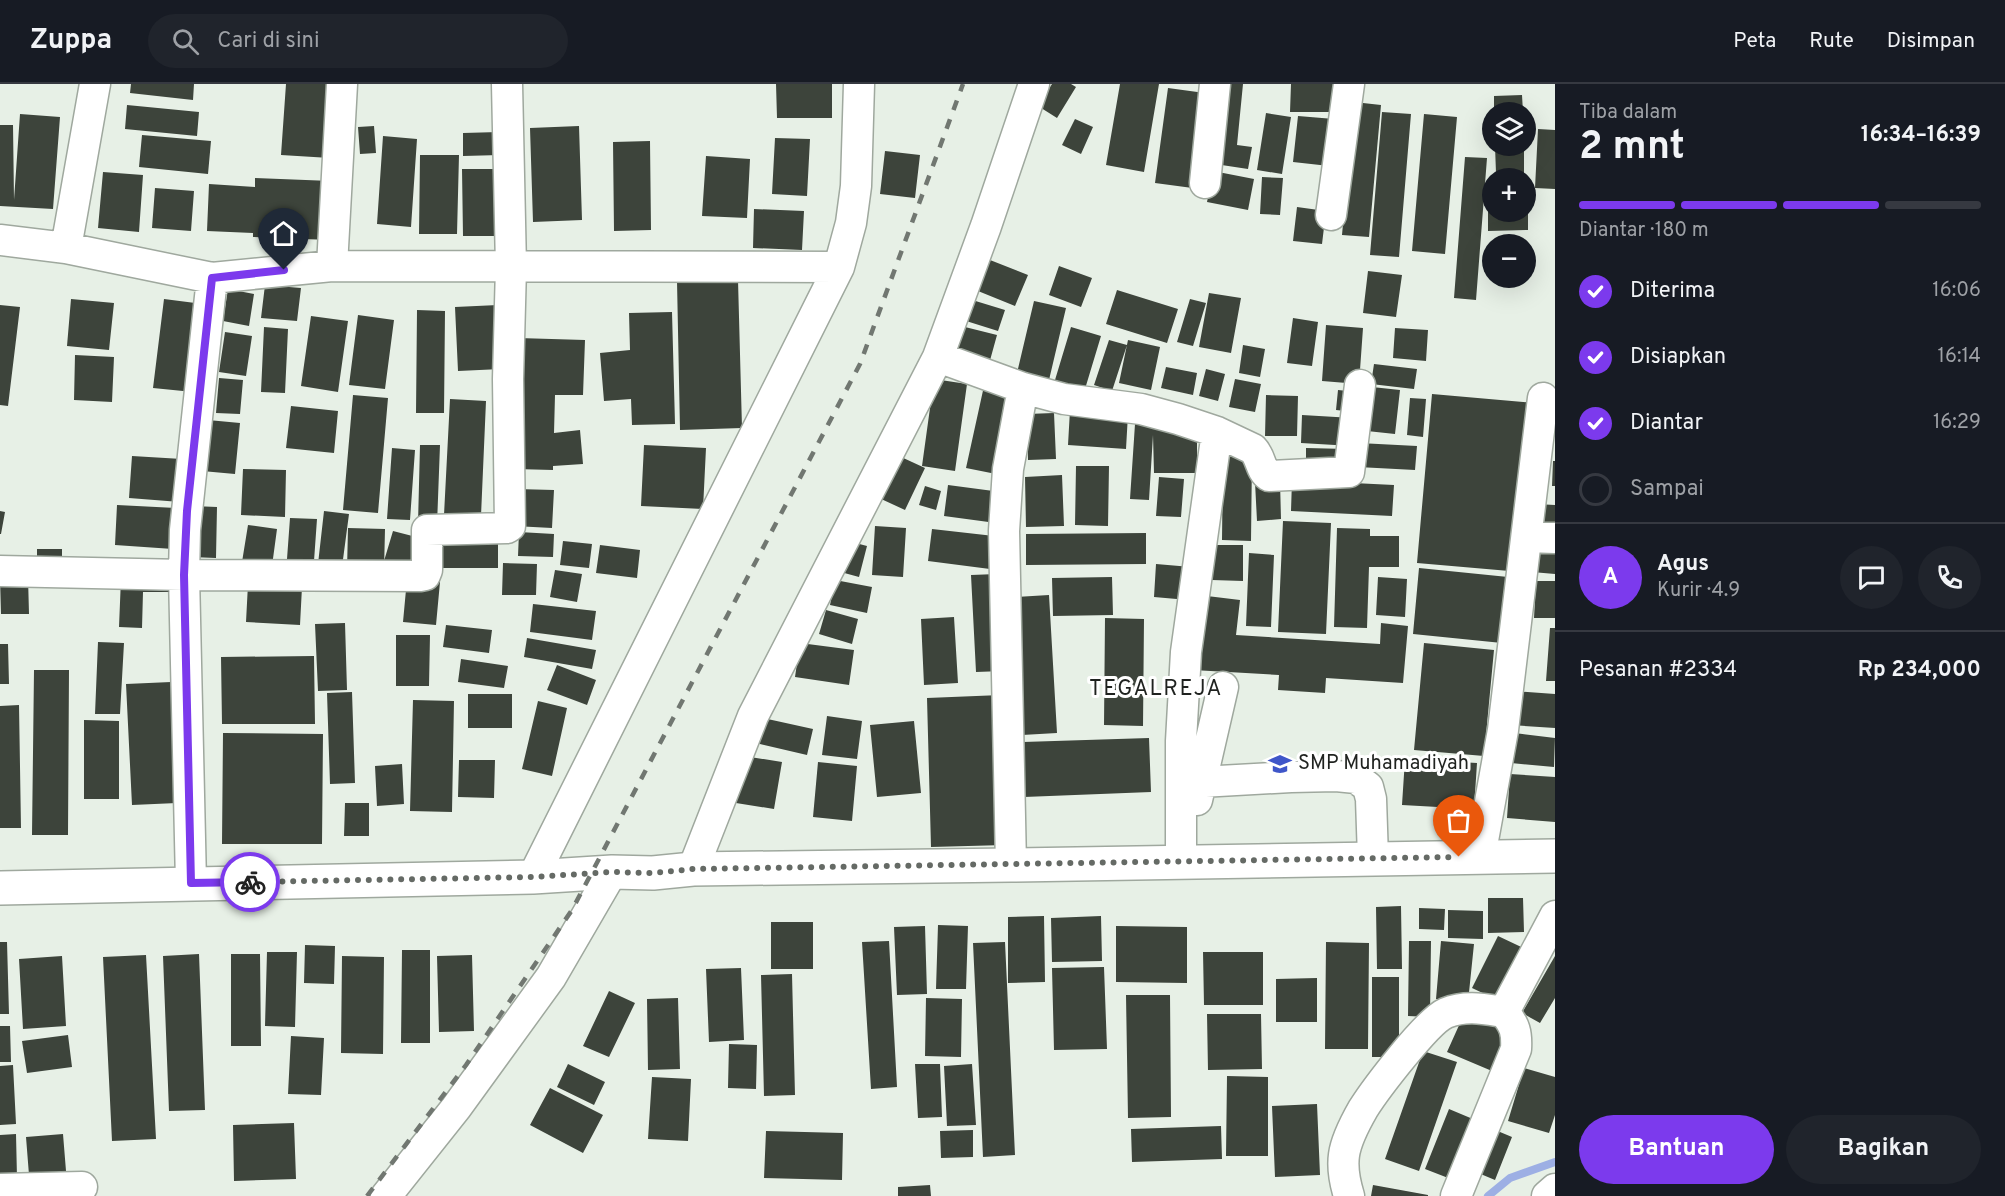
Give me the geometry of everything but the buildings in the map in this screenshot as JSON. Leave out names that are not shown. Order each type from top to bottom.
[{"type":"main road","points":[[0,888],[533,877],[612,872],[653,873],[693,869],[1555,856]]},
{"type":"street","points":[[66,248],[95,84]]},
{"type":"street","points":[[332,266],[342,84]]},
{"type":"street","points":[[0,571],[184,575],[420,576],[427,570],[427,530],[507,528],[510,526],[508,379],[511,267],[507,84]]},
{"type":"street","points":[[533,877],[839,267],[852,223],[856,186],[859,84]]},
{"type":"street","points":[[693,869],[753,716],[938,357],[986,226],[1034,84]]},
{"type":"street","points":[[1205,183],[1215,84]]},
{"type":"street","points":[[1331,215],[1349,84]]},
{"type":"street","points":[[0,240],[66,248],[212,278],[332,266],[839,267]]},
{"type":"street","points":[[191,883],[184,575],[187,511],[212,278]]},
{"type":"street","points":[[938,357],[1023,388],[1064,399],[1152,412],[1217,432],[1253,449],[1269,476],[1349,472],[1360,386]]},
{"type":"street","points":[[1011,865],[1004,531],[1008,469],[1023,388]]},
{"type":"street","points":[[1480,857],[1541,538],[1546,455],[1543,398]]},
{"type":"street","points":[[1183,862],[1181,741],[1186,652],[1217,432]]},
{"type":"street","points":[[1183,862],[1222,687]]},
{"type":"street","points":[[1201,782],[1291,777],[1356,778],[1368,787],[1371,799],[1373,858]]},
{"type":"street","points":[[386,1196],[456,1108],[551,978],[612,872]]},
{"type":"street","points":[[1504,1012],[1555,916]]},
{"type":"street","points":[[1346,1187],[1344,1155],[1350,1134],[1364,1109],[1425,1030],[1444,1014],[1469,1007],[1504,1012],[1515,1028],[1516,1050],[1458,1188]]},
{"type":"street","points":[[0,1189],[82,1187]]},
{"type":"street","points":[[1547,1196],[1555,1189]]},
{"type":"waterway","points":[[1488,1196],[1510,1178],[1555,1162]]},
{"type":"railway","points":[[367,1196],[466,1065],[572,910],[860,364],[963,84]]},
{"type":"way so far","points":[[250,882],[533,877],[612,872],[653,873],[693,869],[1459,857]]},
{"type":"place","name":"SMP Muhamadiyah","points":[[1280,764]]},
{"type":"district","name":"TEGALREJA","points":[[1156,689]]},
{"type":"route","points":[[250,882],[191,883],[184,575],[186,530],[212,278],[284,270]]}]
